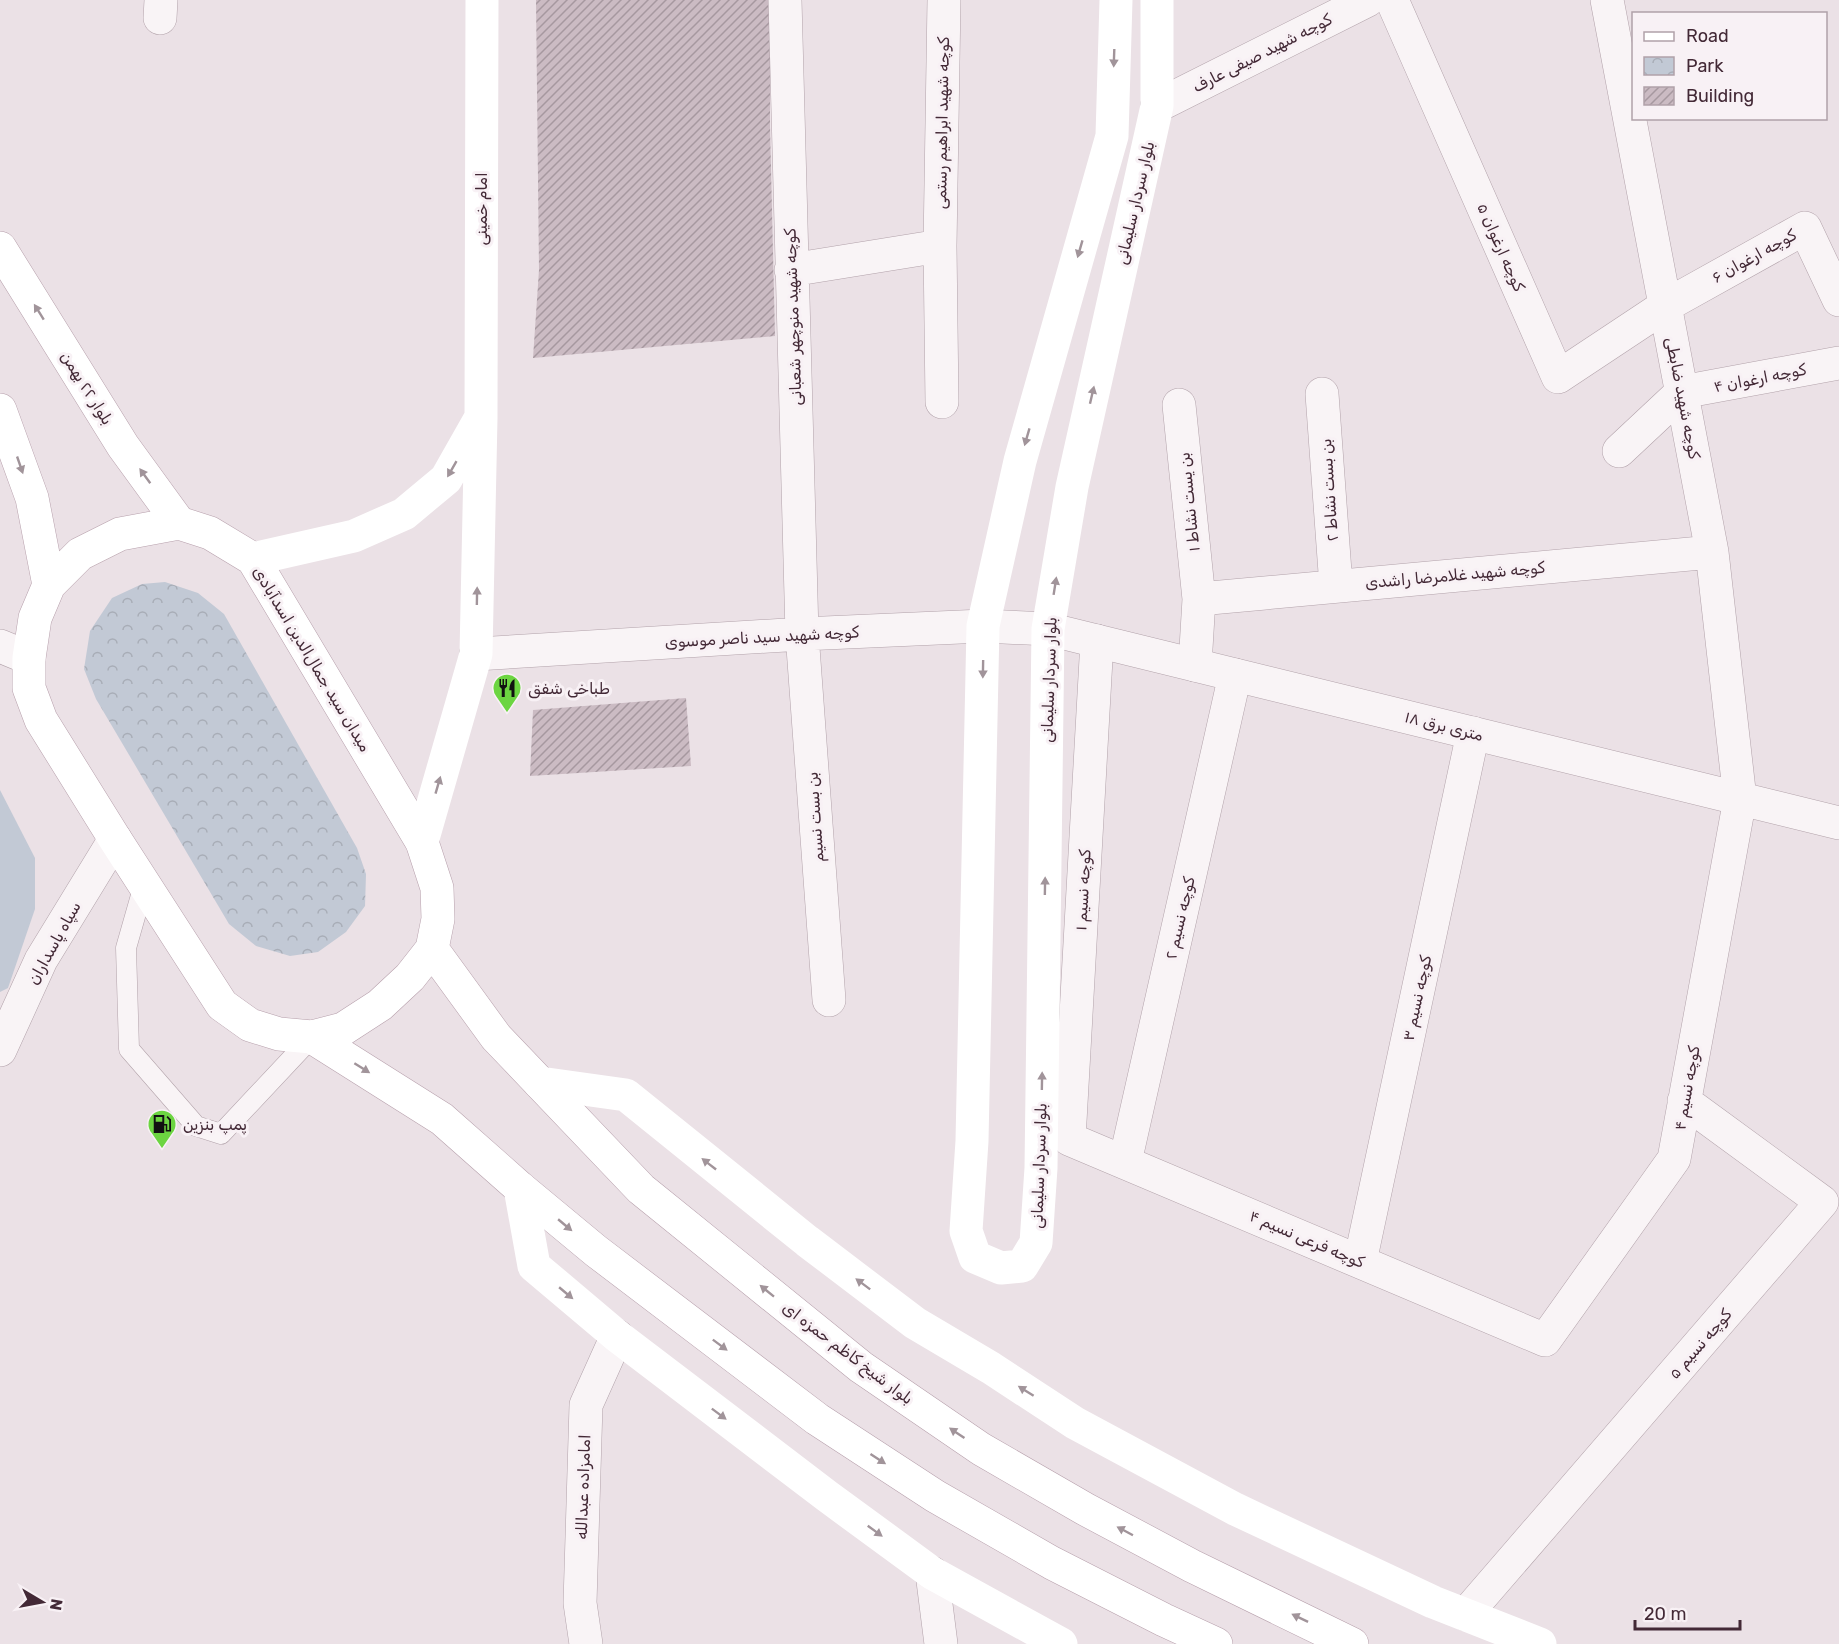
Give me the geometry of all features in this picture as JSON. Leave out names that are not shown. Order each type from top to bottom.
[{"type":"main road","name":"امام خمینی","points":[[422,842],[476,654],[481,418],[482,0]]},
{"type":"main road","name":"بلوار سردار سلیمانی","points":[[1116,0],[1112,136],[1020,460],[983,626],[972,1141],[966,1231],[975,1257],[1000,1268],[1022,1266],[1036,1243],[1041,1168],[1048,629],[1072,487],[1157,106],[1157,0]]},
{"type":"main road","name":"بلوار ۲۲ بهمن","points":[[0,248],[123,446],[179,523]]},
{"type":"main road","points":[[0,410],[32,498],[49,585]]},
{"type":"main road","points":[[253,559],[354,536],[404,514],[446,478],[481,418]]},
{"type":"main road","name":"میدان سید جمال‌الدین اسدآبادی","points":[[179,523],[210,533],[253,559],[422,842],[437,888],[438,919],[432,949],[410,977],[380,1005],[343,1029],[312,1037],[279,1034],[250,1025],[222,1005],[41,720],[14,652],[35,618],[49,585],[80,554],[120,534],[179,523]]},
{"type":"main road","name":"بلوار شیخ کاظم حمزه ای","points":[[432,949],[496,1037],[641,1189],[861,1367],[981,1449],[1085,1509],[1192,1566],[1352,1644]]},
{"type":"main road","points":[[312,1037],[442,1119],[520,1188],[605,1258],[817,1419],[935,1496],[1052,1563],[1216,1644]]},
{"type":"main road","points":[[540,1083],[626,1095],[807,1241],[915,1323],[991,1368],[1075,1423],[1235,1509],[1433,1602],[1540,1644]]},
{"type":"main road","points":[[520,1188],[534,1266],[617,1336],[932,1573],[1061,1644]]},
{"type":"street","name":"کوچه شهید منوچهر شعبانی","points":[[785,0],[802,634]]},
{"type":"street","name":"کوچه شهید ابراهیم رستمی","points":[[942,402],[940,246],[944,0]]},
{"type":"street","name":"کوچه شهید صیفی عارف","points":[[1157,106],[1368,0]]},
{"type":"street","name":"کوچه ارغوان ۵","points":[[1392,0],[1558,376],[1665,306]]},
{"type":"street","name":"کوچه شهید ضابطی","points":[[1607,0],[1712,552],[1740,799]]},
{"type":"street","name":"کوچه ارغوان ۶","points":[[1665,306],[1805,228],[1839,300]]},
{"type":"street","points":[[792,270],[940,246]]},
{"type":"street","name":"کوچه ارغوان ۴","points":[[1682,393],[1839,363]]},
{"type":"street","points":[[1619,451],[1682,393]]},
{"type":"street","name":"بن بست نشاط ۲","points":[[1322,394],[1336,586]]},
{"type":"street","name":"بن یست نشاط ۱","points":[[1179,405],[1199,599],[1196,665]]},
{"type":"street","name":"کوچه شهید غلامرضا راشدی","points":[[1199,599],[1712,552]]},
{"type":"street","name":"کوچه شهید سید ناصر موسوی","points":[[476,654],[802,634],[983,626],[1048,629]]},
{"type":"street","name":"۱۸ متری برق","points":[[1048,629],[1839,824]]},
{"type":"street","name":"بن بست نسیم","points":[[802,634],[829,1000]]},
{"type":"street","name":"کوچه نسیم ۱","points":[[1069,1139],[1097,641]]},
{"type":"street","name":"کوچه نسیم ۲","points":[[1125,1162],[1235,675]]},
{"type":"street","name":"کوچه نسیم ۳","points":[[1360,1262],[1473,733]]},
{"type":"street","name":"کوچه نسیم ۴","points":[[1545,1340],[1674,1159],[1740,799]]},
{"type":"street","name":"سپاه پاسداران","points":[[0,1050],[41,960],[115,839]]},
{"type":"street","name":"کوچه نسیم ۵","points":[[1466,1614],[1822,1202],[1684,1101]]},
{"type":"street","name":"کوچه فرعی نسیم ۴","points":[[1069,1139],[1545,1340]]},
{"type":"street","name":"امامزاده عبدالله","points":[[586,1644],[580,1603],[586,1405],[617,1336]]},
{"type":"street","points":[[932,1573],[941,1644]]},
{"type":"lane","points":[[144,885],[126,948],[129,1049],[196,1126],[221,1134],[312,1037]]},
{"type":"green space","points":[[165,582],[198,593],[224,614],[357,848],[366,874],[365,906],[346,932],[318,952],[290,956],[256,946],[229,924],[96,699],[84,669],[90,631],[112,598],[142,584]]},
{"type":"green space","points":[[0,790],[35,858],[35,909],[8,988],[0,992]]},
{"type":"building","points":[[536,0],[770,0],[770,126],[775,336],[533,358],[539,270]]},
{"type":"building","points":[[686,698],[691,766],[530,776],[533,710]]},
{"type":"place","name":"طباخی شفق","points":[[507,714]]},
{"type":"place","name":"پمپ بنزین","points":[[162,1150]]}]
